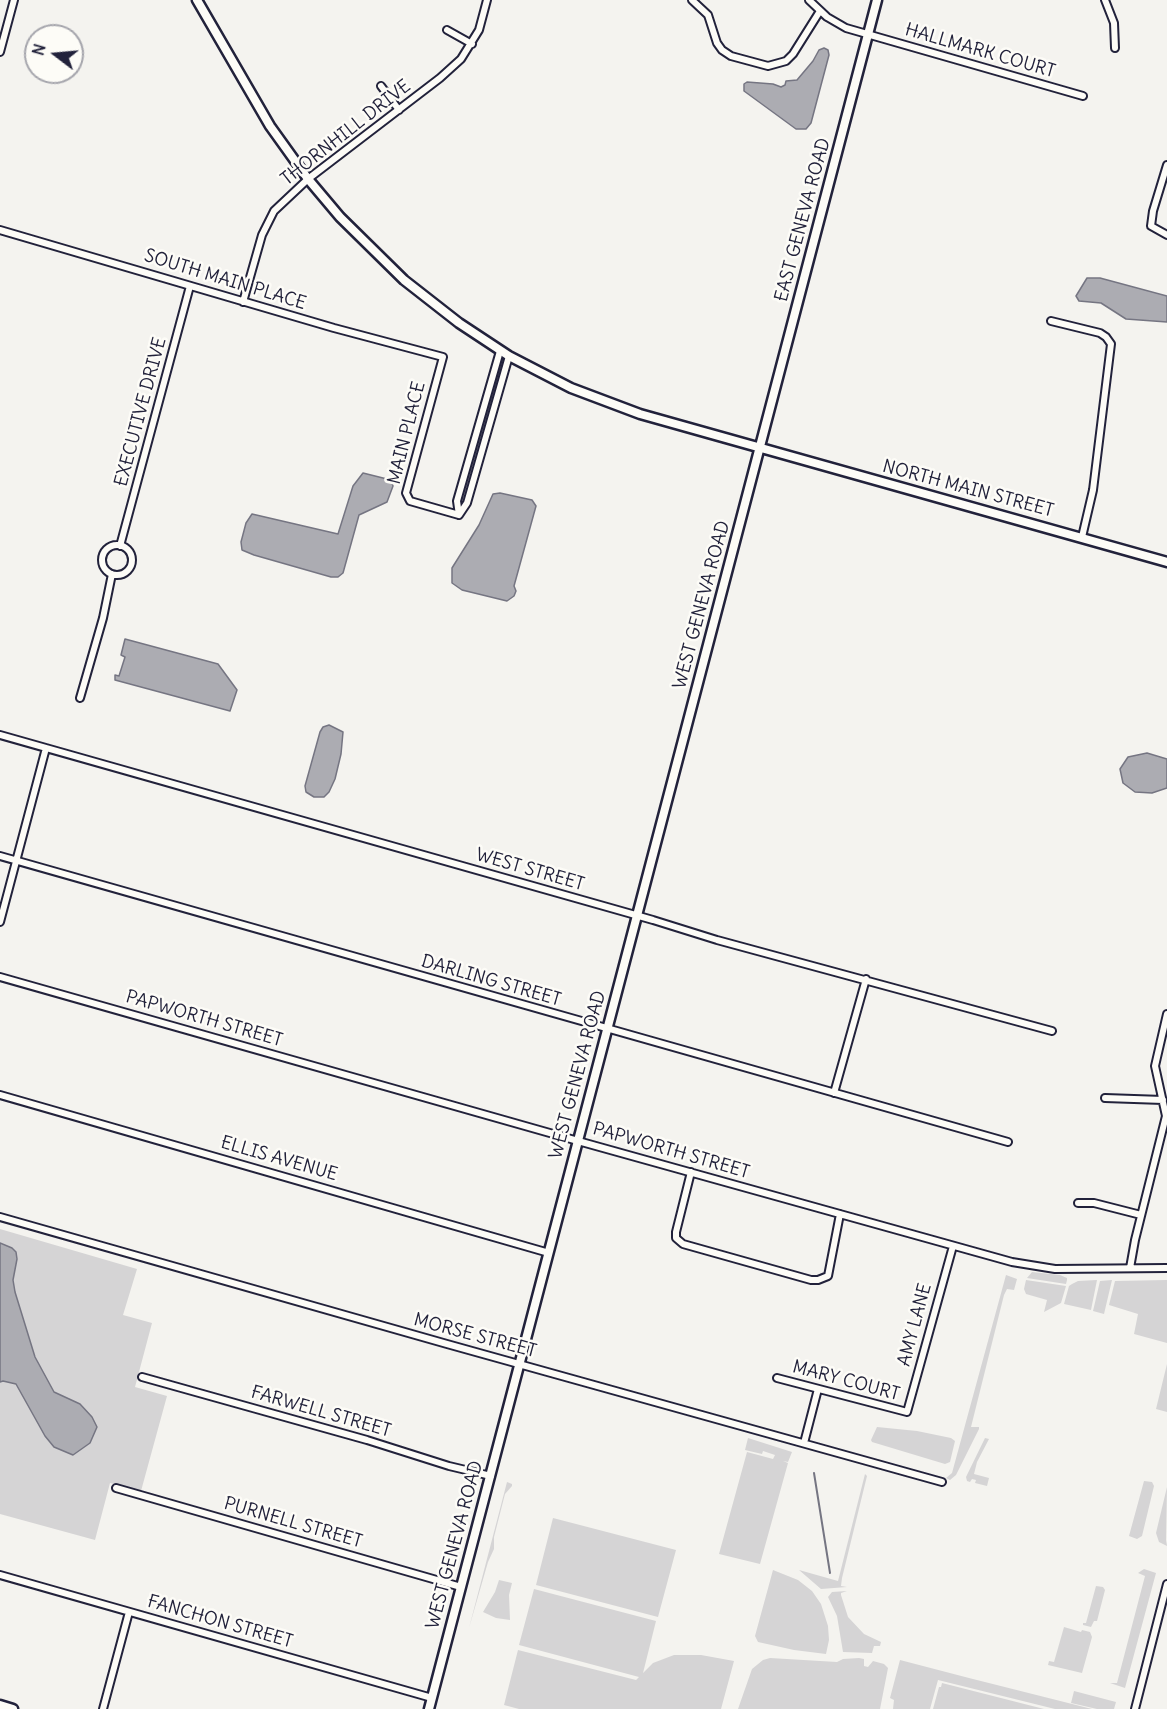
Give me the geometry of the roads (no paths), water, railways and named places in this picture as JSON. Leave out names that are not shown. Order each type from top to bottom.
[{"type":"main road","name":"NORTH MAIN STREET","points":[[198,0],[259,108],[308,180],[387,266],[440,309],[500,351],[571,388],[647,416],[1167,562]]},
{"type":"main road","name":"EAST GENEVA ROAD","points":[[760,449],[877,0]]},
{"type":"main road","name":"WEST GENEVA ROAD","points":[[429,1709],[760,449]]},
{"type":"main road","points":[[0,1706],[13,1709]]},
{"type":"street","points":[[0,52],[14,0]]},
{"type":"street","name":"THORNHILL DRIVE","points":[[243,302],[261,235],[267,220],[279,205],[452,68],[472,44],[483,20],[487,0]]},
{"type":"street","points":[[692,0],[708,15],[717,43],[722,50],[731,56],[768,66],[786,61],[793,54],[820,11]]},
{"type":"street","name":"HALLMARK COURT","points":[[809,0],[820,11],[846,28],[1083,96]]},
{"type":"street","points":[[1105,0],[1114,23],[1114,48]]},
{"type":"street","points":[[447,30],[472,44]]},
{"type":"street","points":[[381,86],[399,110]]},
{"type":"street","points":[[1167,165],[1153,211],[1151,226],[1167,235]]},
{"type":"street","name":"SOUTH MAIN PLACE","points":[[0,230],[243,302],[442,357]]},
{"type":"street","name":"EXECUTIVE DRIVE","points":[[80,698],[103,618],[112,574],[104,568],[102,559],[111,547],[120,546],[190,286]]},
{"type":"street","points":[[1051,321],[1100,333],[1110,344],[1093,490],[1082,537]]},
{"type":"street","points":[[459,515],[457,501],[500,351]]},
{"type":"street","points":[[459,515],[467,503],[509,356]]},
{"type":"street","name":"MAIN PLACE","points":[[442,357],[406,494],[410,501],[459,515]]},
{"type":"street","points":[[112,574],[122,575],[131,565],[129,551],[120,546]]},
{"type":"street","name":"WEST STREET","points":[[0,735],[637,915],[717,940],[1052,1031]]},
{"type":"street","points":[[0,922],[46,748]]},
{"type":"street","name":"DARLING STREET","points":[[0,856],[1008,1142]]},
{"type":"street","name":"PAPWORTH STREET","points":[[0,977],[953,1246],[1029,1265],[1062,1269],[1167,1268]]},
{"type":"street","points":[[834,1094],[866,979]]},
{"type":"street","points":[[1130,1268],[1166,1116],[1155,1066],[1167,1014]]},
{"type":"street","name":"ELLIS AVENUE","points":[[0,1095],[549,1253]]},
{"type":"street","points":[[1105,1098],[1163,1100]]},
{"type":"street","points":[[691,1172],[676,1232],[676,1238],[683,1244],[818,1281],[828,1276],[840,1214]]},
{"type":"street","points":[[1078,1203],[1094,1203],[1141,1215]]},
{"type":"street","name":"MORSE STREET","points":[[0,1217],[942,1482]]},
{"type":"street","name":"AMY LANE","points":[[907,1412],[953,1246]]},
{"type":"street","name":"FARWELL STREET","points":[[142,1377],[367,1440],[449,1466],[491,1476]]},
{"type":"street","name":"MARY COURT","points":[[777,1378],[907,1412]]},
{"type":"street","points":[[804,1443],[818,1389]]},
{"type":"street","name":"PURNELL STREET","points":[[116,1488],[461,1587]]},
{"type":"street","name":"FANCHON STREET","points":[[0,1575],[432,1698]]},
{"type":"street","points":[[1135,1709],[1167,1584]]},
{"type":"street","points":[[103,1709],[129,1612]]},
{"type":"waterway","points":[[814,1473],[830,1573]]}]
